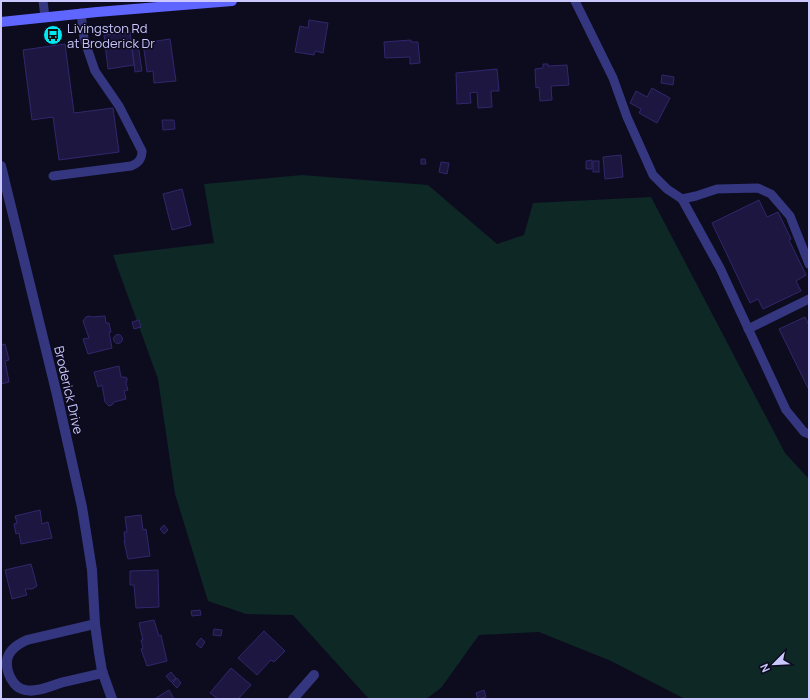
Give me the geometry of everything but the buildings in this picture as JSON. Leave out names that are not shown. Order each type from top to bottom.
[{"type":"main road","points":[[1,22],[145,4],[232,1]]},
{"type":"street","name":"Broderick Drive","points":[[1,166],[58,395],[82,507],[92,570],[95,624],[103,673],[112,699]]},
{"type":"street","points":[[95,624],[19,643],[11,650],[7,660],[8,670],[11,678],[17,686],[25,690],[41,689],[103,673]]},
{"type":"street","points":[[293,699],[314,675]]},
{"type":"lane","points":[[43,1],[45,17]]},
{"type":"lane","points":[[575,1],[613,78],[627,117],[653,175],[667,189],[682,199],[720,268],[786,410],[804,432],[809,434]]},
{"type":"lane","points":[[53,176],[131,166],[138,164],[142,157],[142,151],[119,106],[95,71],[84,39],[81,13]]},
{"type":"lane","points":[[682,199],[717,189],[758,188],[771,194],[790,216],[809,264]]},
{"type":"lane","points":[[748,329],[809,299]]},
{"type":"green space","points":[[302,175],[428,185],[497,244],[524,235],[533,203],[651,197],[785,453],[809,479],[809,699],[685,699],[611,661],[539,632],[479,635],[441,688],[426,699],[369,699],[293,615],[246,614],[208,601],[175,494],[158,379],[113,255],[214,243],[204,184]]},
{"type":"place","name":"Livingston Rd at Broderick Dr","points":[[53,35]]}]
